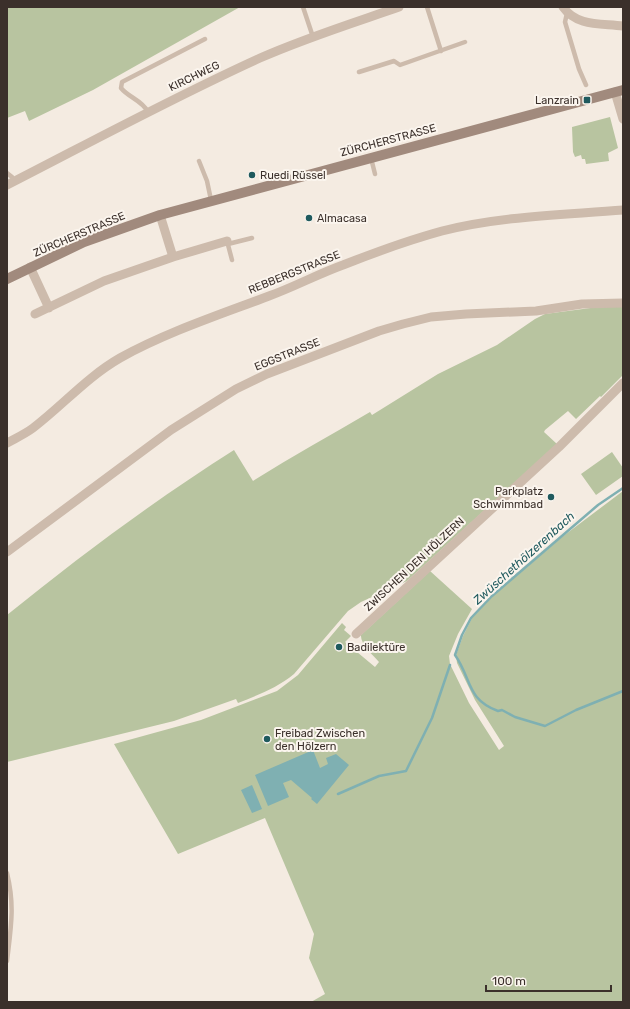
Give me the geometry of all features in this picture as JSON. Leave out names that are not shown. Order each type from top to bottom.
[{"type":"main road","name":"ZÜRCHERSTRASSE","points":[[7,279],[84,242],[160,215],[619,91]]},
{"type":"street","name":"KIRCHWEG","points":[[10,183],[193,89],[254,61],[313,37],[399,7]]},
{"type":"street","points":[[565,10],[583,22],[623,26]]},
{"type":"street","points":[[619,91],[623,119]]},
{"type":"street","name":"REBBERGSTRASSE","points":[[7,443],[32,429],[96,373],[118,359],[141,347],[205,319],[270,296],[343,265],[399,244],[443,231],[488,222],[623,210]]},
{"type":"street","points":[[160,215],[173,257]]},
{"type":"street","points":[[35,314],[104,281],[173,257],[228,243]]},
{"type":"street","name":"ZÜRCHERSTRASSE","points":[[30,267],[49,308]]},
{"type":"street","name":"EGGSTRASSE","points":[[7,552],[170,430],[236,390],[267,374],[379,331],[431,317],[536,311],[582,304],[623,304]]},
{"type":"street","name":"ZWISCHEN DEN HÖLZERN","points":[[356,634],[559,447],[623,383]]},
{"type":"lane","points":[[303,7],[313,37]]},
{"type":"lane","points":[[427,7],[441,51]]},
{"type":"lane","points":[[565,10],[564,22],[579,69],[586,85]]},
{"type":"lane","points":[[148,112],[142,104],[121,88],[122,82],[205,39]]},
{"type":"lane","points":[[359,72],[394,61],[400,65],[465,42]]},
{"type":"lane","points":[[371,158],[375,174]]},
{"type":"lane","points":[[199,161],[207,181],[211,200]]},
{"type":"lane","points":[[7,173],[12,176],[10,183]]},
{"type":"lane","points":[[232,260],[228,243],[252,238]]},
{"type":"lane","points":[[7,873],[12,897],[12,915],[7,961]]},
{"type":"green space","points":[[7,7],[240,7],[93,90],[29,121],[25,111],[7,118]]},
{"type":"green space","points":[[610,117],[618,148],[608,153],[609,161],[586,164],[585,159],[582,159],[581,155],[575,157],[573,152],[572,127]]},
{"type":"green space","points":[[598,307],[623,307],[623,375],[576,419],[568,411],[545,430],[544,432],[557,444],[407,581],[361,602],[348,611],[288,679],[260,694],[238,703],[236,699],[174,721],[7,762],[7,615],[62,571],[118,529],[234,450],[253,481],[370,412],[372,415],[438,374],[497,345],[535,319],[545,314]]},
{"type":"green space","points":[[612,452],[623,468],[623,476],[596,495],[581,474]]},
{"type":"green space","points":[[623,491],[623,1002],[311,1002],[325,994],[309,958],[314,934],[265,818],[178,854],[114,744],[201,720],[277,691],[298,675],[342,623],[346,627],[344,630],[351,636],[345,642],[375,667],[379,662],[365,646],[361,635],[430,571],[472,609],[458,634],[449,656],[450,664],[469,703],[499,750],[504,746],[475,700],[457,663],[456,655],[463,636],[472,618],[493,596],[562,537]]},
{"type":"water","points":[[313,750],[320,768],[328,764],[326,758],[336,754],[349,765],[317,804],[291,780],[283,783],[289,797],[268,806],[255,775]]},
{"type":"water","points":[[252,785],[262,809],[252,813],[241,790]]},
{"type":"waterway","name":"Zwüschethölzerenbach","points":[[623,488],[598,505],[492,596],[471,618],[462,635],[455,655],[471,688],[480,701],[498,711],[502,710],[515,717],[545,726],[576,710],[623,691]]},
{"type":"waterway","name":"Zwüschethölzerenbach","points":[[338,794],[379,776],[406,771],[432,718],[450,665]]},
{"type":"place","name":"Lanzrain","points":[[587,100]]},
{"type":"place","name":"Ruedi Rüssel","points":[[252,175]]},
{"type":"place","name":"Almacasa","points":[[309,218]]},
{"type":"place","name":"Parkplatz Schwimmbad","points":[[551,497]]},
{"type":"place","name":"Badilektüre","points":[[339,647]]},
{"type":"place","name":"Freibad Zwischen den Hölzern","points":[[267,739]]}]
